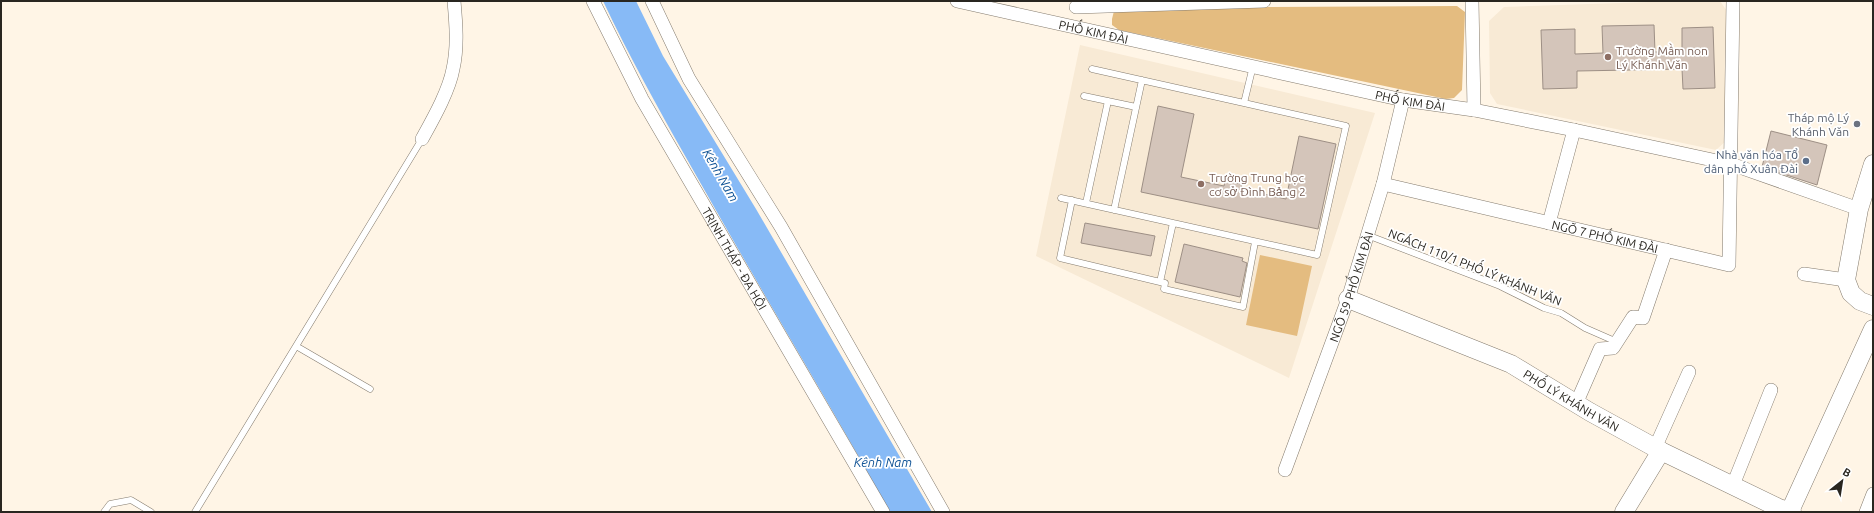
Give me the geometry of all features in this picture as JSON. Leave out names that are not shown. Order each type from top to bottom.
[{"type":"main road","points":[[1873,164],[1846,280],[1851,293],[1860,301],[1873,306]]},
{"type":"main road","name":"PHỐ LÝ KHÁNH VĂN","points":[[1348,299],[1512,364],[1576,404],[1658,449],[1785,511],[1873,329]]},
{"type":"main road","points":[[1624,512],[1658,449]]},
{"type":"street","points":[[422,139],[454,69],[456,20],[454,1]]},
{"type":"street","name":"TRỊNH THÁP - ĐA HỘI","points":[[593,1],[642,99],[881,511]]},
{"type":"street","points":[[652,1],[689,79],[781,227],[868,381],[908,447],[943,512]]},
{"type":"street","name":"PHỐ KIM ĐÀI","points":[[957,1],[1403,100],[1474,110],[1731,164],[1865,200]]},
{"type":"street","points":[[1074,26],[1076,4],[1264,1]]},
{"type":"street","points":[[1472,1],[1474,110]]},
{"type":"street","points":[[1731,164],[1733,1]]},
{"type":"street","name":"NGÕ 59 PHỐ KIM ĐÀI","points":[[1285,470],[1348,299],[1383,184],[1403,100]]},
{"type":"street","points":[[1549,223],[1574,130]]},
{"type":"street","name":"NGÕ 7 PHỐ KIM ĐÀI","points":[[1383,184],[1729,265],[1731,164]]},
{"type":"street","points":[[1576,404],[1600,349],[1613,348],[1633,317],[1643,318],[1666,250]]},
{"type":"street","points":[[1804,274],[1846,280]]},
{"type":"street","points":[[1658,449],[1689,372]]},
{"type":"street","points":[[1733,485],[1771,390]]},
{"type":"street","points":[[1866,512],[1873,494]]},
{"type":"lane","points":[[1244,104],[1253,66]]},
{"type":"lane","points":[[1061,198],[1317,256],[1346,126],[1092,69]]},
{"type":"lane","points":[[1114,210],[1142,80]]},
{"type":"lane","points":[[1084,96],[1136,107]]},
{"type":"lane","points":[[1086,203],[1108,102]]},
{"type":"lane","points":[[195,512],[422,139]]},
{"type":"lane","points":[[1072,200],[1060,258],[1165,283],[1164,289],[1244,307],[1255,242]]},
{"type":"lane","points":[[1160,282],[1173,223]]},
{"type":"lane","name":"NGÁCH 110/1 PHỐ LÝ KHÁNH VĂN","points":[[1367,235],[1500,286],[1544,308],[1561,313],[1585,328],[1617,342]]},
{"type":"lane","points":[[296,346],[370,389]]},
{"type":"lane","points":[[104,512],[110,504],[131,500],[151,512]]},
{"type":"shaded area","name":"Trường Mầm non Lý Khánh Văn","points":[[1720,1],[1727,11],[1727,140],[1716,150],[1497,104],[1490,93],[1489,21],[1504,7]]},
{"type":"shaded area","points":[[1457,6],[1465,12],[1462,90],[1454,98],[1446,99],[1119,30],[1112,25],[1114,11],[1120,8]]},
{"type":"shaded area","name":"Trường Trung học cơ sở Đình Bảng 2","points":[[1080,45],[1375,113],[1289,378],[1036,256]]},
{"type":"shaded area","points":[[1260,255],[1312,266],[1297,336],[1246,325]]},
{"type":"water","name":"Kênh Nam","points":[[603,1],[636,1],[663,56],[756,209],[932,512],[890,512],[655,102],[633,62]]},
{"type":"building","points":[[1654,25],[1655,52],[1682,52],[1682,28],[1713,27],[1715,88],[1683,89],[1682,69],[1577,71],[1577,88],[1543,89],[1541,30],[1575,29],[1575,54],[1603,53],[1602,26]]},
{"type":"building","points":[[1158,106],[1194,114],[1181,177],[1224,186],[1225,181],[1242,184],[1241,189],[1286,199],[1299,136],[1336,144],[1318,229],[1141,192]]},
{"type":"building","points":[[1771,131],[1827,145],[1817,185],[1762,167]]},
{"type":"building","points":[[1085,223],[1155,236],[1151,256],[1081,243]]},
{"type":"building","points":[[1184,244],[1243,258],[1242,261],[1247,263],[1240,297],[1175,282]]},
{"type":"place","name":"Trường Mầm non Lý Khánh Văn","points":[[1608,57]]},
{"type":"place","name":"Tháp mộ Lý Khánh Văn","points":[[1857,124]]},
{"type":"place","name":"Nhà văn hóa Tổ dân phố Xuân Đài","points":[[1806,161]]},
{"type":"place","name":"Trường Trung học cơ sở Đình Bảng 2","points":[[1201,184]]}]
